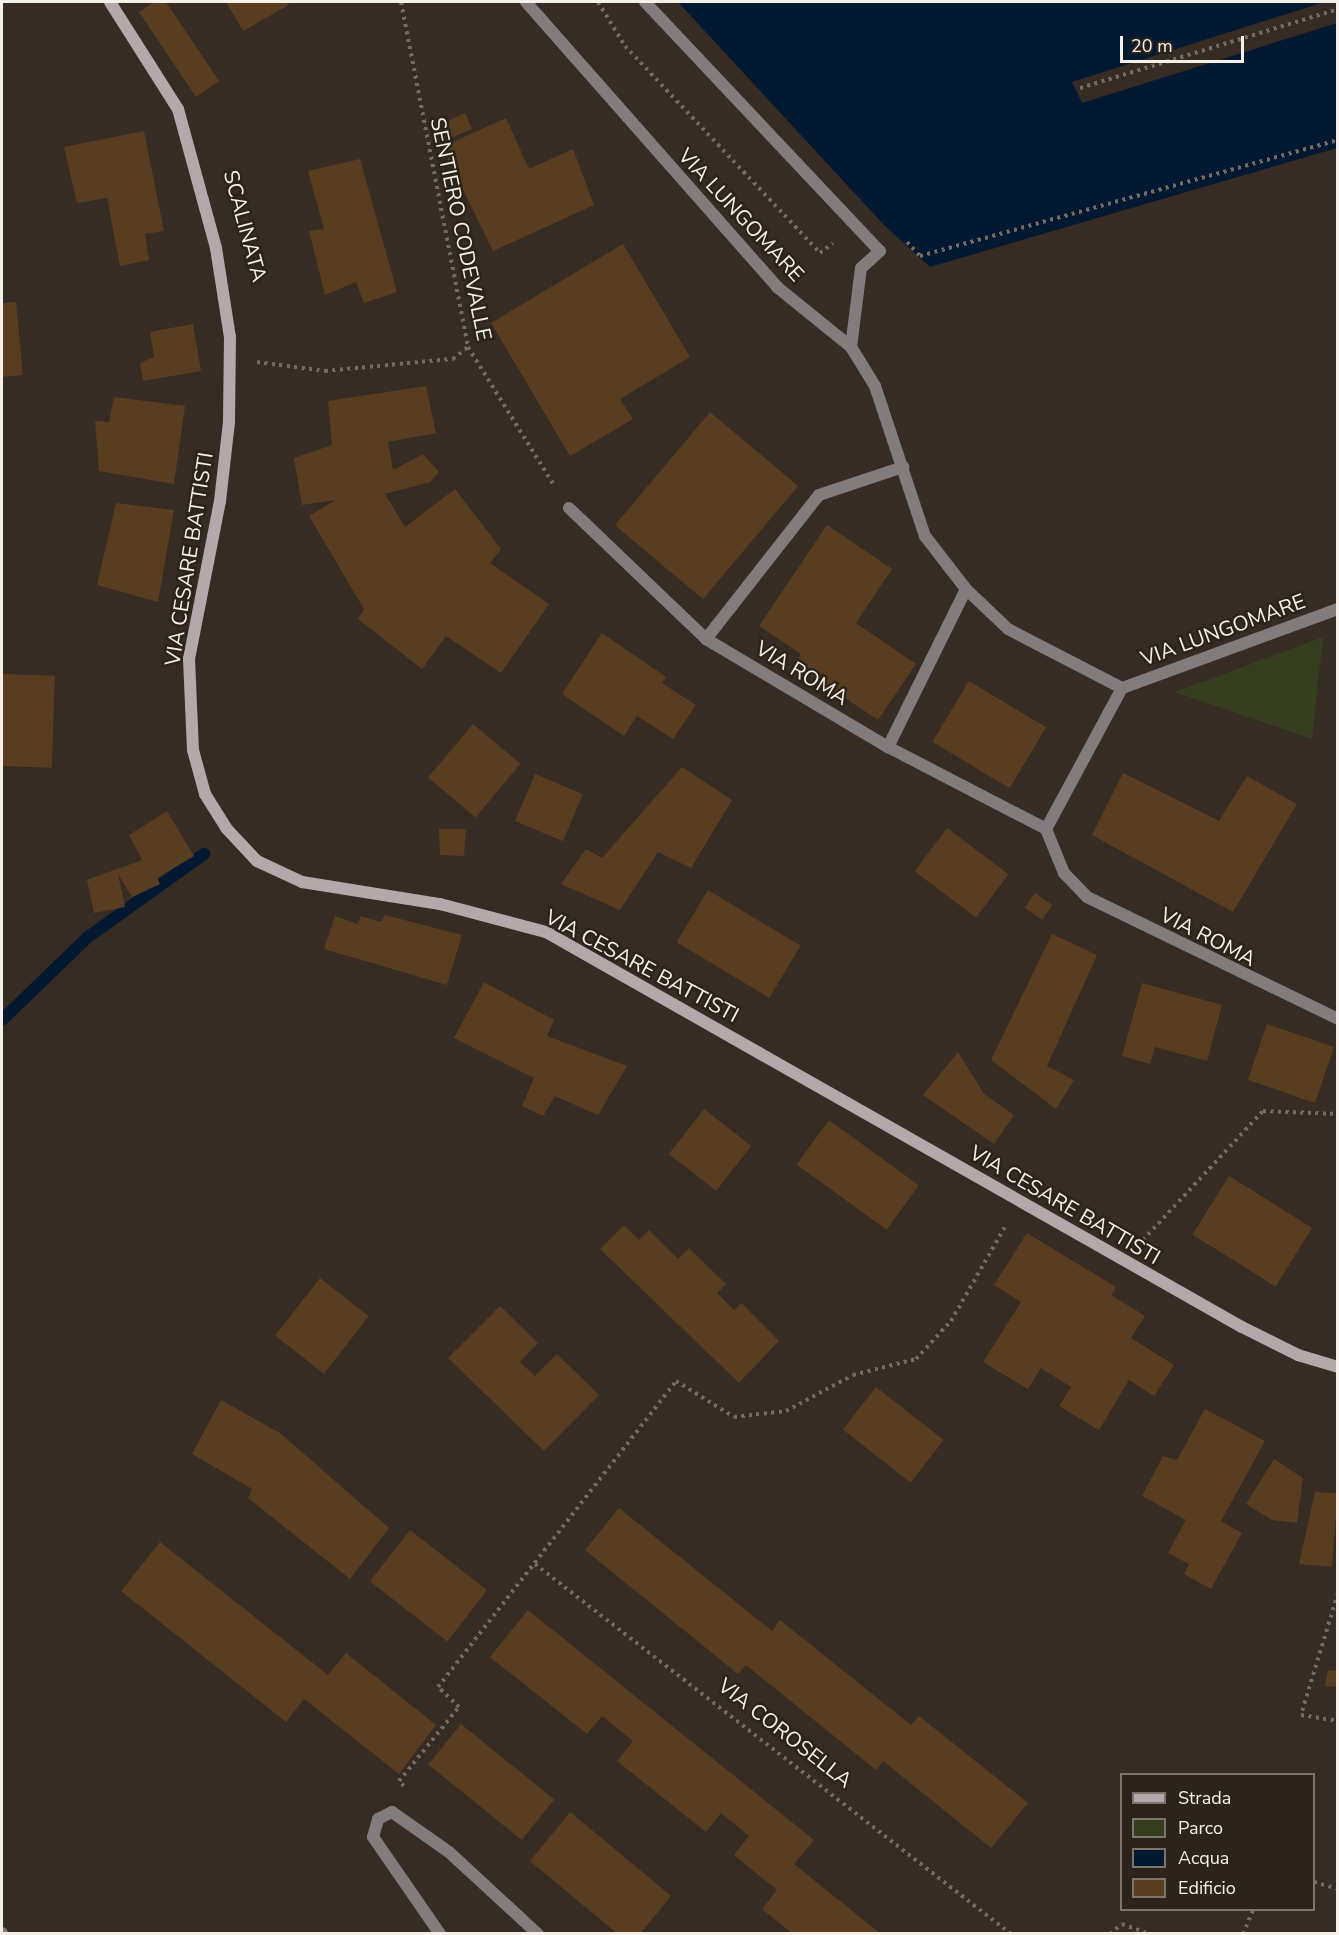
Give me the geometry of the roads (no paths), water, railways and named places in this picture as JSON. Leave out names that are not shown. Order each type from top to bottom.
[{"type":"main road","name":"VIA CESARE BATTISTI","points":[[110,2],[178,109],[216,248],[230,337],[229,422],[220,501],[189,659],[193,750],[205,794],[226,828],[257,861],[302,882],[440,904],[546,932],[1124,1261],[1270,1341],[1338,1367]]},
{"type":"street","name":"VIA LUNGOMARE","points":[[526,2],[777,287],[851,347],[874,386],[925,536],[966,589],[1008,629],[1122,688]]},
{"type":"street","points":[[645,2],[880,251],[861,268],[851,347]]},
{"type":"street","points":[[706,639],[819,495],[903,467]]},
{"type":"street","name":"VIA ROMA","points":[[569,508],[706,639],[888,747],[1046,829],[1050,848],[1087,897],[1338,1019]]},
{"type":"street","points":[[888,747],[966,589]]},
{"type":"street","name":"VIA LUNGOMARE","points":[[1046,829],[1122,688],[1338,609]]},
{"type":"street","points":[[440,1934],[373,1837],[378,1819],[392,1812],[449,1852],[538,1934]]},
{"type":"water","points":[[678,2],[1324,2],[1072,82],[1082,103],[1337,23],[1337,148],[930,267],[884,225]]},
{"type":"waterway","points":[[2,1020],[88,937],[204,854]]}]
